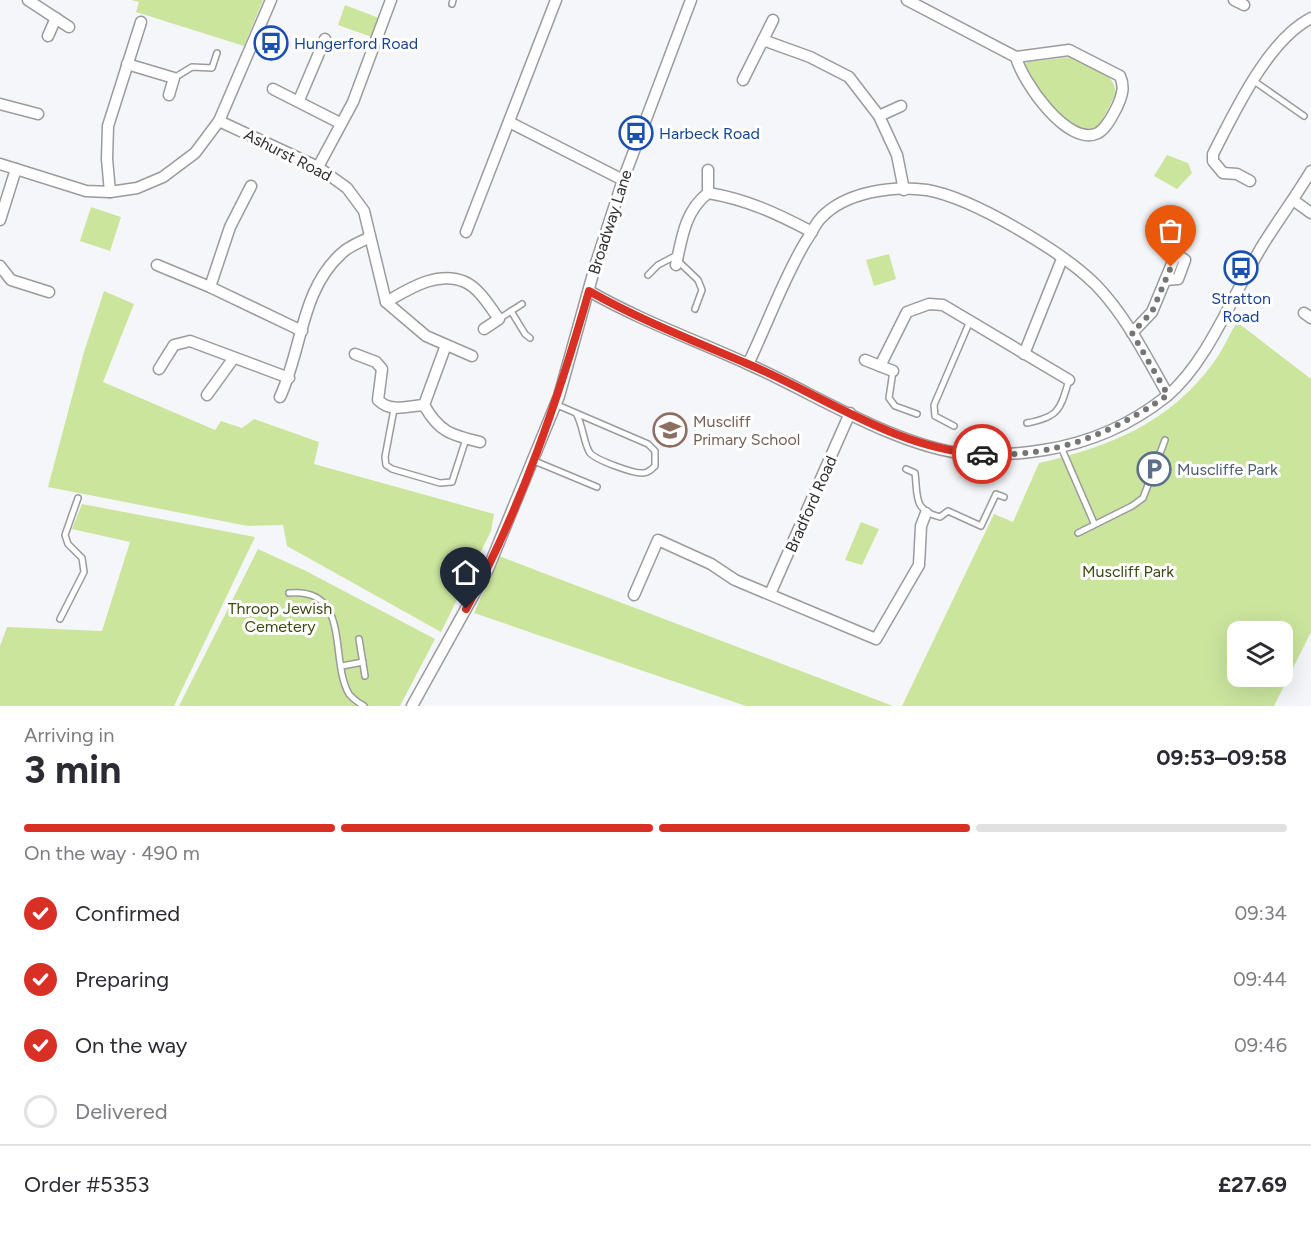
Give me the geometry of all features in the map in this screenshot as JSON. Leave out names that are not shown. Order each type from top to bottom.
[{"type":"street","points":[[28,0],[69,27]]},
{"type":"street","points":[[0,164],[86,191],[110,192],[137,188],[163,177],[195,153],[219,121],[271,0]]},
{"type":"street","points":[[318,167],[353,102],[391,0]]},
{"type":"street","points":[[466,232],[556,0]]},
{"type":"street","name":"Broadway Lane","points":[[412,706],[488,569],[555,405],[623,180],[691,0]]},
{"type":"street","points":[[907,0],[1016,57],[1069,50],[1120,76],[1123,83],[1122,96],[1106,126],[1099,132],[1083,134],[1053,117],[1019,70],[1016,57]]},
{"type":"street","points":[[48,36],[56,18]]},
{"type":"street","points":[[1250,181],[1237,174],[1223,173],[1213,160],[1217,147],[1268,56],[1296,26],[1311,18]]},
{"type":"street","points":[[743,80],[773,20]]},
{"type":"street","points":[[110,192],[106,159],[108,126],[141,22]]},
{"type":"street","points":[[299,100],[325,39]]},
{"type":"street","points":[[763,40],[810,57],[849,77],[879,117],[897,155],[904,190]]},
{"type":"street","points":[[128,64],[174,78],[169,95]]},
{"type":"street","points":[[273,89],[299,100],[340,123]]},
{"type":"street","points":[[0,104],[38,114]]},
{"type":"street","points":[[879,117],[901,106]]},
{"type":"street","name":"Ashurst Road","points":[[219,121],[318,167],[347,188],[364,211],[386,302]]},
{"type":"street","points":[[509,122],[623,180]]},
{"type":"street","points":[[0,220],[16,169]]},
{"type":"street","points":[[708,170],[708,193]]},
{"type":"street","points":[[589,291],[705,347],[748,364],[901,436],[966,454],[994,455],[1061,447],[1099,436],[1131,420],[1168,395],[1209,342],[1263,244],[1311,171]]},
{"type":"street","points":[[210,287],[230,227],[251,186]]},
{"type":"street","points":[[748,364],[795,258],[820,218],[846,199],[904,190],[927,190],[974,207],[1028,234],[1097,286],[1132,333],[1168,395]]},
{"type":"street","points":[[677,260],[685,224],[695,203],[708,193],[731,197],[768,209],[812,232]]},
{"type":"street","points":[[1293,200],[1311,213]]},
{"type":"street","points":[[280,397],[289,378],[315,291],[326,270],[343,251],[370,237]]},
{"type":"street","points":[[1024,354],[1062,259]]},
{"type":"street","points":[[0,266],[11,280],[49,292]]},
{"type":"street","points":[[157,266],[210,287],[302,331]]},
{"type":"street","points":[[472,356],[426,336],[386,302],[418,284],[441,279],[465,282],[480,294],[500,319],[484,329]]},
{"type":"street","points":[[1132,333],[1152,312],[1165,280]]},
{"type":"street","points":[[880,366],[907,312],[917,307],[943,305],[1069,380]]},
{"type":"street","points":[[159,369],[168,351],[182,342],[198,343],[233,359],[289,378]]},
{"type":"street","points":[[424,405],[446,345]]},
{"type":"street","points":[[355,354],[376,362],[382,369],[378,400],[384,406],[394,409],[424,405]]},
{"type":"street","points":[[207,395],[233,359]]},
{"type":"street","points":[[865,360],[893,371]]},
{"type":"street","points":[[424,405],[437,426],[454,436],[480,442]]},
{"type":"street","name":"Bradford Road","points":[[771,594],[850,413]]},
{"type":"street","points":[[634,595],[658,540],[711,564],[735,580],[880,641],[919,565],[921,526],[926,513]]},
{"type":"lane","points":[[174,78],[192,67],[212,68],[218,53]]},
{"type":"lane","points":[[1254,81],[1305,116]]},
{"type":"lane","points":[[648,275],[658,265],[677,260],[698,280],[702,290],[695,309]]},
{"type":"lane","points":[[500,319],[522,304]]},
{"type":"lane","points":[[511,311],[530,338]]},
{"type":"lane","points":[[954,426],[935,416],[934,405],[970,321]]},
{"type":"lane","points":[[893,371],[889,398],[894,406],[917,414]]},
{"type":"lane","points":[[1027,423],[1049,419],[1060,408],[1069,380]]},
{"type":"lane","points":[[555,405],[576,413],[648,444],[655,451],[655,466],[644,473],[634,472],[592,456],[588,450],[584,428],[576,413]]},
{"type":"lane","points":[[394,409],[385,457],[386,465],[392,469],[440,483],[452,482],[466,439]]},
{"type":"lane","points":[[1078,533],[1132,506],[1143,498],[1165,440]]},
{"type":"lane","points":[[1061,447],[1094,523]]},
{"type":"lane","points":[[532,460],[597,487]]},
{"type":"lane","points":[[906,469],[915,473],[919,505],[926,513],[940,517],[948,511],[981,526],[996,494],[1004,497]]},
{"type":"lane","points":[[60,619],[84,572],[82,558],[68,544],[64,535],[78,498]]},
{"type":"lane","points":[[289,593],[299,592],[318,598],[327,606],[333,617],[350,695],[364,706]]},
{"type":"lane","points":[[359,639],[365,676]]},
{"type":"lane","points":[[342,666],[363,662]]},
{"type":"green space","points":[[131,0],[263,0],[244,46],[136,12],[139,2]]},
{"type":"green space","points":[[345,5],[379,18],[372,37],[338,25]]},
{"type":"green space","points":[[1070,57],[1099,69],[1110,79],[1116,93],[1099,126],[1085,131],[1054,115],[1023,65],[1028,62]]},
{"type":"green space","points":[[1167,155],[1188,163],[1192,173],[1177,189],[1154,176]]},
{"type":"green space","points":[[91,207],[121,217],[110,251],[80,241]]},
{"type":"green space","points":[[889,254],[896,279],[874,286],[866,260]]},
{"type":"green space","points":[[104,291],[134,304],[103,382],[215,430],[221,421],[242,428],[254,419],[319,442],[314,464],[494,514],[491,531],[441,632],[287,546],[283,525],[248,526],[48,487],[84,352]]},
{"type":"green space","name":"Muscliff Park","points":[[1237,322],[1311,379],[1311,632],[1293,668],[1293,621],[1227,621],[1227,687],[1284,687],[1274,706],[902,706],[994,514],[1013,522],[1039,463],[1065,457],[1114,440],[1158,417],[1197,383],[1220,353]]},
{"type":"green space","points":[[82,504],[255,537],[174,706],[0,706],[0,646],[7,627],[102,631],[130,542],[72,529]]},
{"type":"green space","points":[[861,522],[879,529],[862,565],[845,560]]},
{"type":"green space","name":"Throop Jewish Cemetery","points":[[258,549],[306,571],[435,639],[400,706],[179,706]]},
{"type":"green space","points":[[499,556],[893,706],[746,706],[474,613]]},
{"type":"way so far","points":[[982,454],[1028,453],[1076,444],[1099,436],[1131,420],[1168,395],[1132,333],[1152,312],[1156,297],[1171,267]]},
{"type":"place","name":"Hungerford Road","points":[[271,43]]},
{"type":"place","name":"Harbeck Road","points":[[636,133]]},
{"type":"place","name":"Stratton Road","points":[[1241,268]]},
{"type":"place","name":"Muscliff Primary School","points":[[670,430]]},
{"type":"place","name":"Muscliffe Park","points":[[1154,469]]},
{"type":"route","points":[[466,609],[488,569],[559,396],[589,291],[614,305],[748,364],[901,436],[966,454],[982,454]]}]
